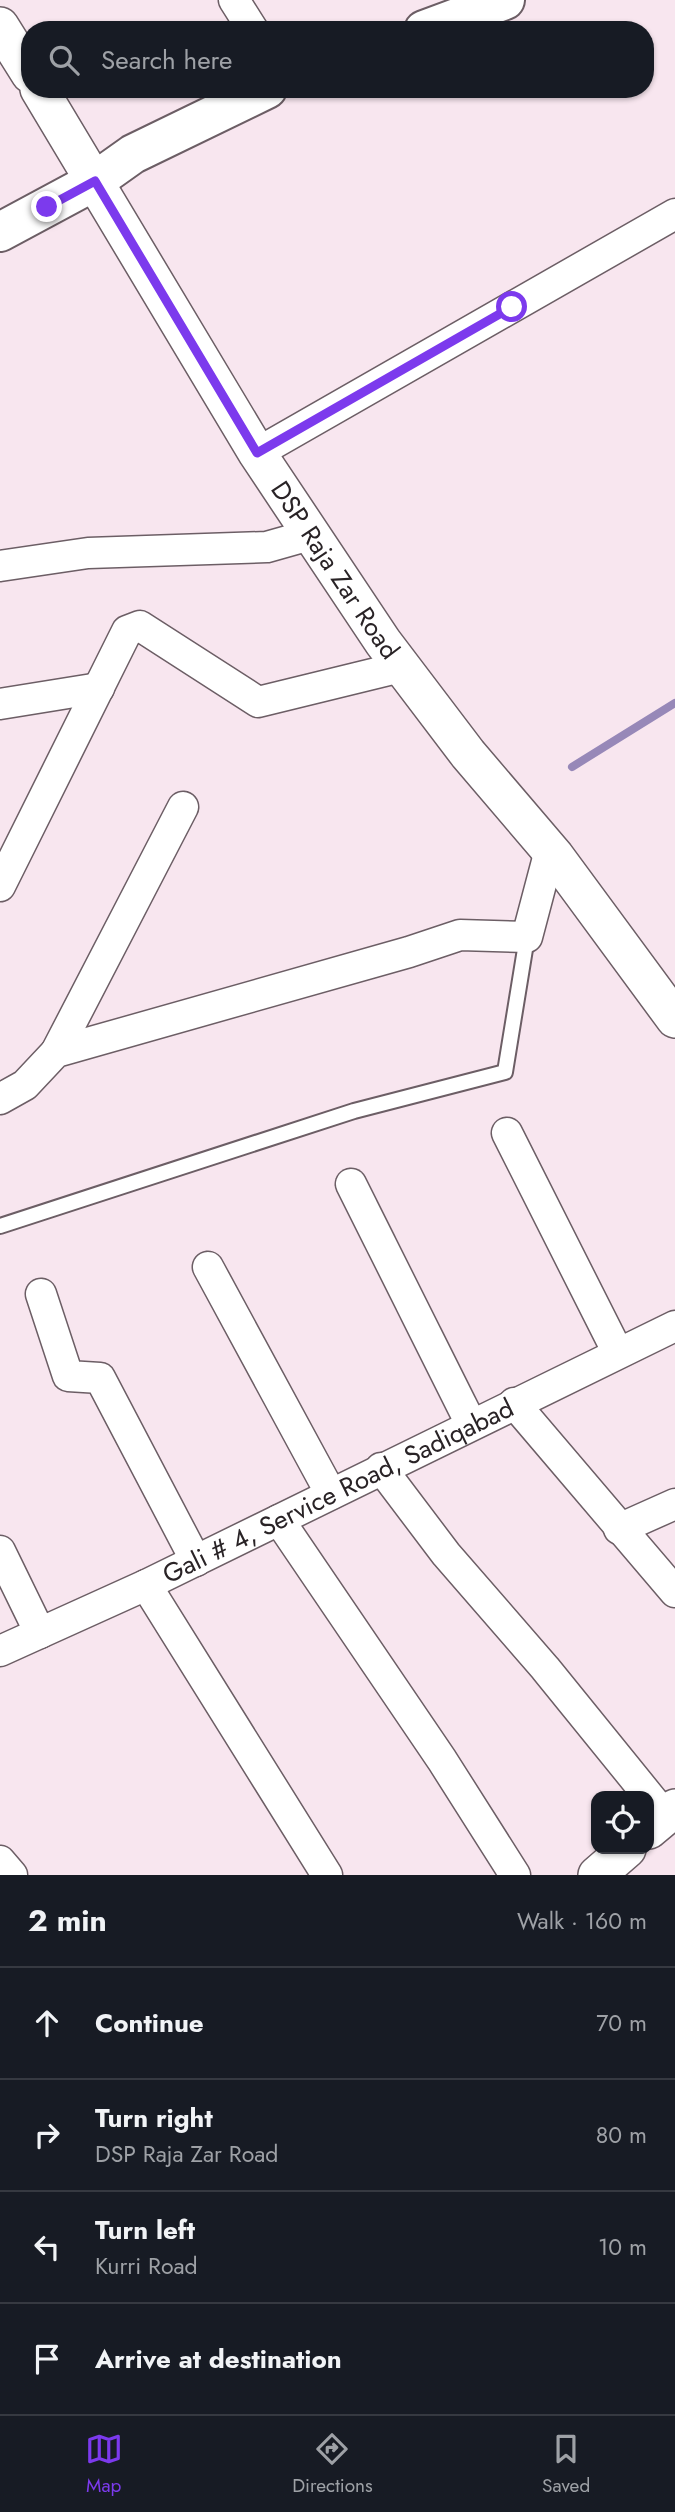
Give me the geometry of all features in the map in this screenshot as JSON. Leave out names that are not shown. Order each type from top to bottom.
[{"type":"main road","points":[[448,21],[505,0]]},
{"type":"main road","points":[[0,232],[95,181],[133,154],[248,98]]},
{"type":"street","points":[[234,0],[247,21]]},
{"type":"street","points":[[0,26],[21,60]]},
{"type":"street","name":"DSP Raja Zar Road","points":[[44,98],[257,453],[401,667],[468,754],[550,850],[672,1010]]},
{"type":"street","points":[[257,453],[675,214]]},
{"type":"street","points":[[0,566],[88,553],[267,547],[313,534]]},
{"type":"street","points":[[0,886],[127,631],[140,626],[258,702],[401,667]]},
{"type":"street","points":[[0,704],[99,688]]},
{"type":"street","points":[[0,1099],[25,1085],[56,1052],[183,807]]},
{"type":"street","points":[[56,1052],[409,953],[460,935],[527,937],[550,850]]},
{"type":"street","points":[[507,1133],[618,1353]]},
{"type":"street","points":[[351,1184],[471,1424]]},
{"type":"street","points":[[208,1267],[331,1494]]},
{"type":"street","points":[[41,1294],[68,1376],[100,1378],[196,1561]]},
{"type":"street","name":"Gali # 4, Service Road, Sadiqabad","points":[[0,1651],[196,1561],[675,1326]]},
{"type":"street","points":[[514,1403],[675,1592]]},
{"type":"street","points":[[381,1468],[446,1554],[545,1668],[663,1818]]},
{"type":"street","points":[[619,1529],[675,1504]]},
{"type":"street","points":[[279,1520],[442,1760],[515,1875]]},
{"type":"street","points":[[0,1550],[40,1633]]},
{"type":"street","points":[[146,1585],[327,1875]]},
{"type":"street","points":[[0,1861],[12,1875]]},
{"type":"lane","points":[[0,1226],[354,1111],[505,1072],[527,937]]},
{"type":"waterway","points":[[572,767],[675,703]]},
{"type":"route","points":[[47,207],[95,181],[257,453],[512,307]]}]
